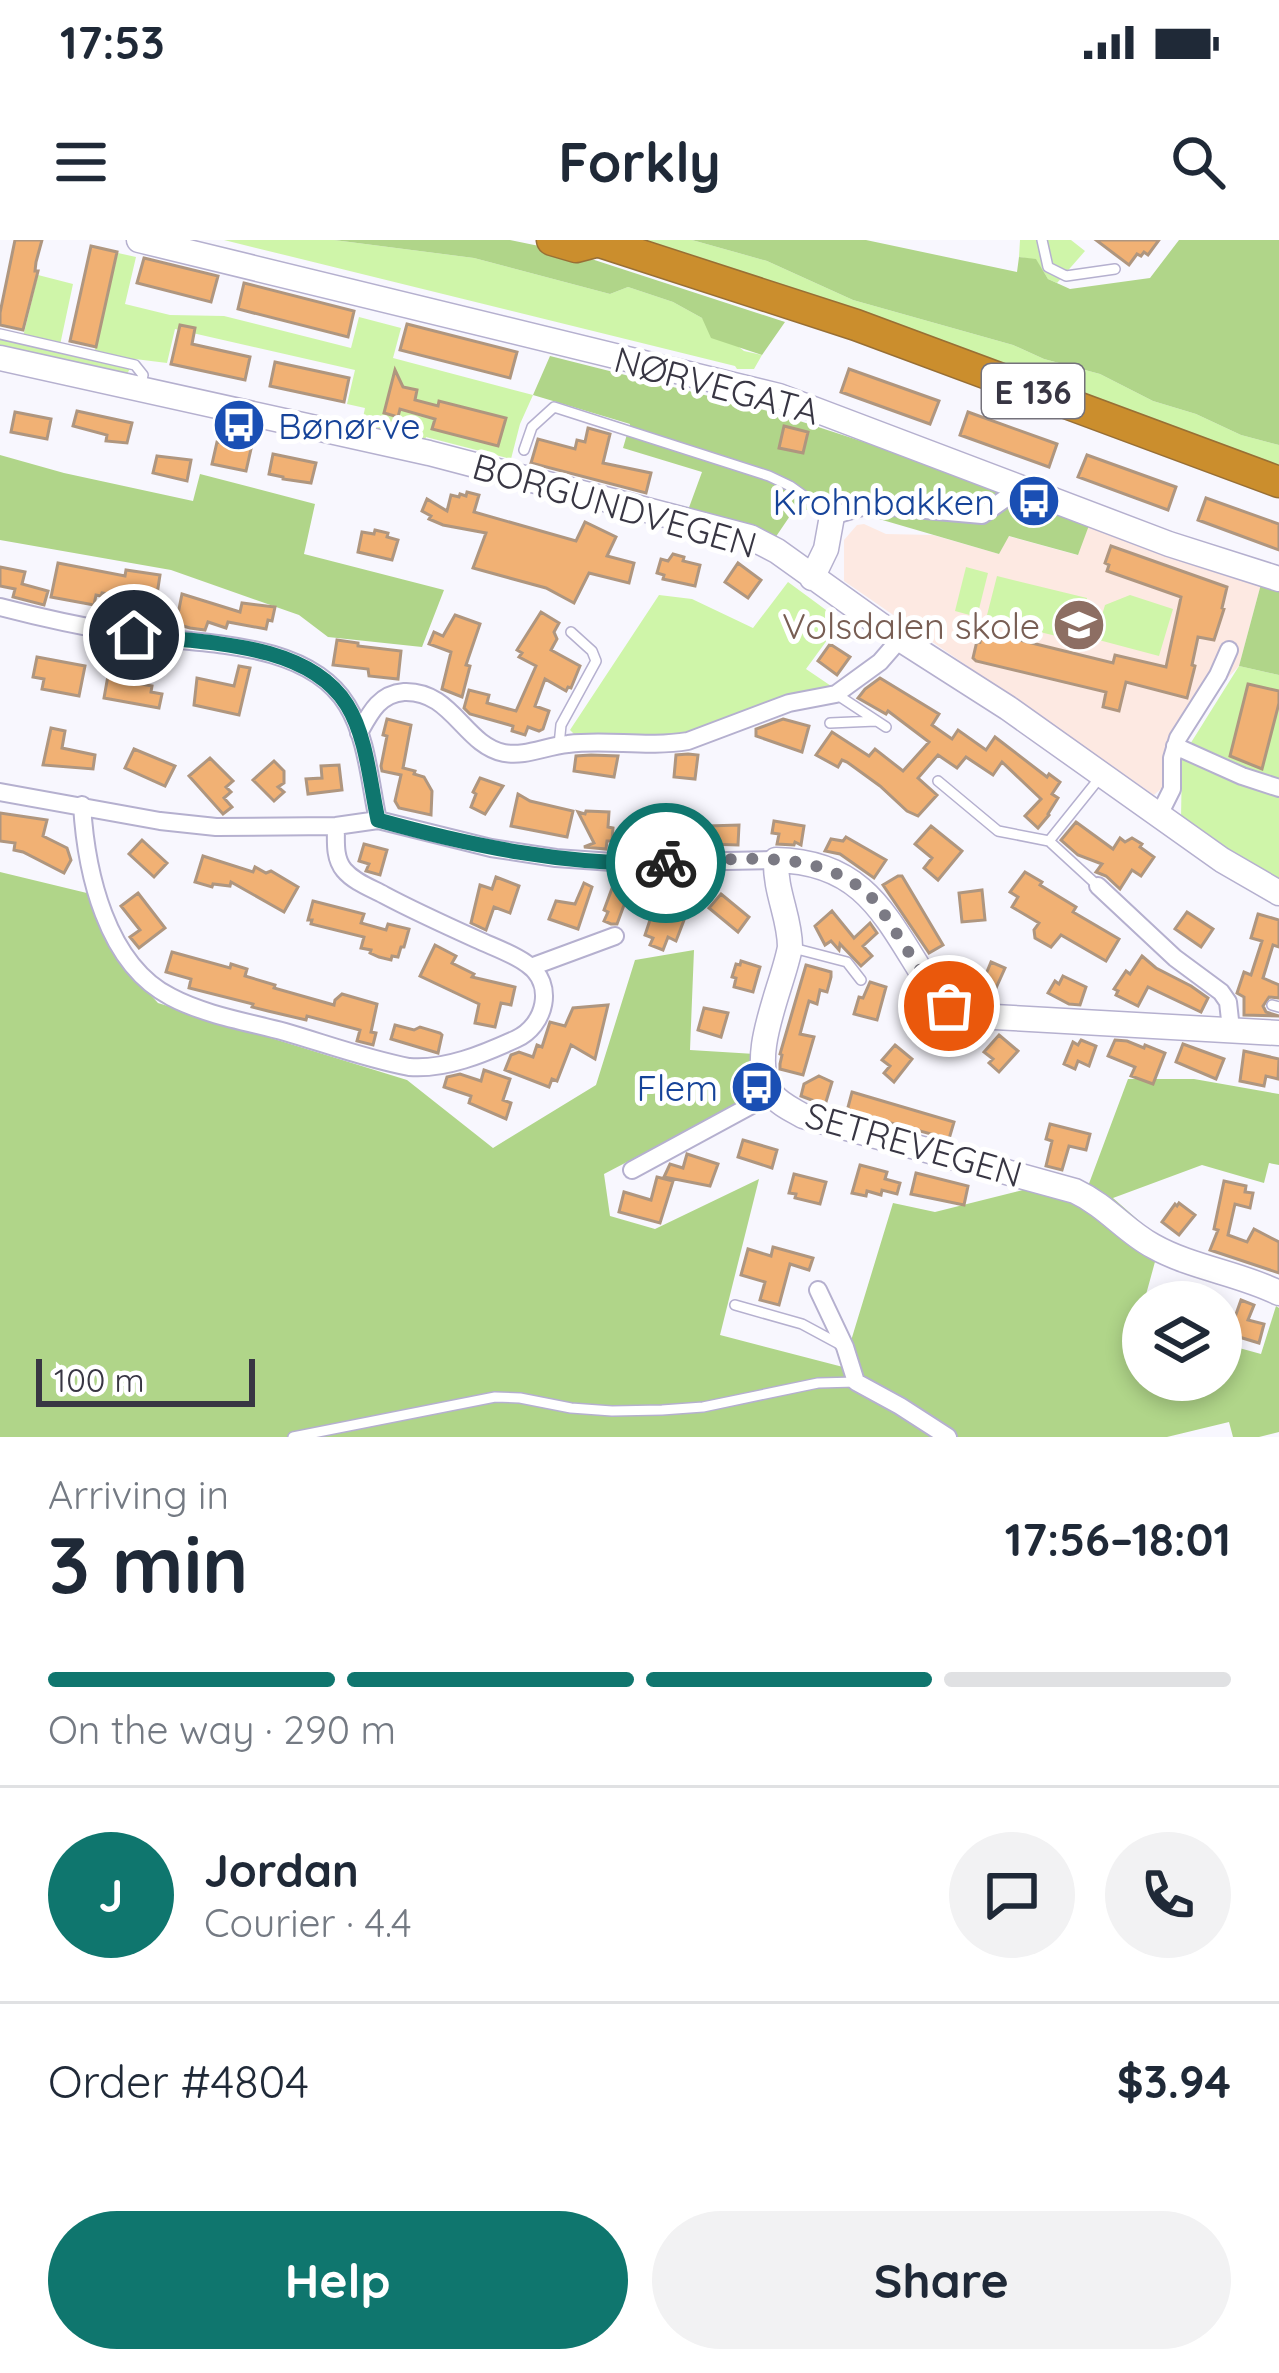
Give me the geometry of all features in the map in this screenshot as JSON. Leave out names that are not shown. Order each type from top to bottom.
[{"type":"highway","name":"E 136","points":[[552,240],[576,247],[597,241],[856,325],[1279,482]]},
{"type":"street","name":"NØRVEGATA","points":[[139,240],[778,396],[1169,544],[1279,579]]},
{"type":"street","name":"BORGUNDVEGEN","points":[[0,358],[429,453],[732,531],[768,546],[1234,868],[1279,893]]},
{"type":"street","points":[[812,578],[826,549],[832,516],[869,505],[982,514],[1006,498],[1015,484]]},
{"type":"street","points":[[0,607],[86,627],[258,652],[307,667],[348,706],[359,733],[378,820]]},
{"type":"street","points":[[359,733],[382,700],[392,694],[417,692],[433,697],[494,750],[520,754],[559,745],[644,746],[688,741],[789,703],[836,694],[880,662],[900,639]]},
{"type":"street","points":[[1159,815],[1172,790],[1175,746],[1229,650]]},
{"type":"street","points":[[1175,746],[1279,788]]},
{"type":"street","points":[[0,791],[144,819],[216,827],[335,826],[378,820],[491,848],[556,858],[639,863],[776,860],[817,865],[866,891],[933,990],[958,1011],[1279,1033]]},
{"type":"street","points":[[82,806],[86,842],[109,929],[148,982],[188,1005],[398,1065],[436,1067],[531,1030],[542,1014],[544,994],[531,967],[349,875],[338,860],[335,826]]},
{"type":"street","name":"SETREVEGEN","points":[[776,860],[778,896],[790,947],[763,1054],[763,1074],[772,1094],[803,1116],[1075,1191],[1099,1203],[1164,1252],[1279,1293]]},
{"type":"street","points":[[1098,886],[1175,958],[1221,992],[1228,1001],[1231,1029]]},
{"type":"street","points":[[531,967],[615,936]]},
{"type":"street","points":[[632,1170],[772,1094]]},
{"type":"street","points":[[818,1290],[856,1382],[948,1437]]},
{"type":"lane","points":[[1042,240],[1048,267],[1066,276],[1115,269]]},
{"type":"lane","name":"BORGUNDVEGEN","points":[[0,334],[135,364],[143,374],[140,388]]},
{"type":"lane","points":[[524,450],[532,427],[554,406],[769,476],[832,516]]},
{"type":"lane","points":[[559,745],[561,724],[596,661],[571,632]]},
{"type":"lane","points":[[830,723],[881,724],[836,694]]},
{"type":"lane","points":[[1049,841],[1103,774]]},
{"type":"lane","points":[[938,781],[998,831],[1049,841],[1098,886]]},
{"type":"lane","points":[[790,947],[847,962],[861,980]]},
{"type":"lane","points":[[735,1305],[802,1324],[845,1347]]},
{"type":"lane","points":[[293,1437],[495,1397],[571,1408],[662,1410],[818,1383],[856,1382]]},
{"type":"shaded area","name":"Volsdalen skole","points":[[1091,520],[1261,584],[1239,666],[1168,741],[1163,787],[1154,795],[844,581],[844,540],[857,525],[886,534],[933,535],[999,554],[1008,536],[1077,555]]},
{"type":"green space","points":[[224,240],[334,240],[474,258],[610,294],[628,287],[673,302],[744,351],[762,355],[754,369],[737,369]]},
{"type":"green space","points":[[334,240],[510,240],[573,253],[785,322],[762,355],[711,338],[702,318],[628,287],[610,294],[474,258]]},
{"type":"green space","points":[[644,240],[692,240],[767,261],[853,300],[1100,374],[1153,401],[1279,445],[1279,467],[891,322]]},
{"type":"green space","points":[[692,240],[866,240],[1017,272],[1019,257],[1036,259],[1048,279],[1070,289],[1150,278],[1179,240],[1279,240],[1279,445],[1153,401],[1100,374],[853,300],[767,261]]},
{"type":"green space","points":[[1020,240],[1071,240],[1085,251],[1057,283],[1048,279],[1036,260],[1019,257]]},
{"type":"green space","points":[[118,253],[136,257],[125,304],[170,315],[224,316],[351,348],[359,317],[401,328],[393,358],[533,395],[511,459],[426,437],[423,447],[360,432],[365,408],[347,404],[355,370],[175,329],[167,363],[135,359],[126,376],[0,349],[0,332],[23,337],[38,275],[73,284],[60,345],[94,353]]},
{"type":"green space","points":[[550,356],[772,412],[1091,520],[1078,555],[1009,536],[999,554],[831,505],[792,513],[775,538],[687,513],[702,472],[623,448],[630,424],[533,395]]},
{"type":"green space","points":[[0,455],[193,501],[200,474],[315,504],[304,554],[444,590],[422,647],[328,637],[299,615],[171,570],[0,540]]},
{"type":"green space","points":[[966,567],[988,573],[977,617],[955,611]]},
{"type":"green space","points":[[997,576],[1087,598],[1077,641],[986,619]]},
{"type":"green space","points":[[788,582],[841,621],[806,669],[834,688],[687,736],[578,738],[570,730],[659,595],[692,599],[753,628]]},
{"type":"green space","points":[[1261,584],[1279,587],[1279,675],[1239,666]]},
{"type":"green space","points":[[1130,595],[1173,609],[1159,656],[1095,639],[1105,605]]},
{"type":"green space","points":[[1239,666],[1279,675],[1279,886],[1181,820],[1182,757]]},
{"type":"green space","points":[[0,872],[91,894],[123,965],[158,1003],[407,1080],[493,1148],[596,1085],[635,960],[694,950],[690,1050],[755,1054],[751,1097],[604,1174],[610,1216],[655,1229],[759,1179],[720,1335],[843,1367],[893,1203],[935,1212],[1027,1189],[1081,1205],[1128,1079],[1194,1079],[1279,1094],[1279,1165],[1269,1163],[1264,1183],[1202,1165],[1113,1198],[1161,1240],[1150,1281],[1122,1281],[1122,1401],[1242,1401],[1242,1349],[1261,1354],[1276,1306],[1279,1432],[1233,1437],[1229,1422],[1167,1437],[0,1437]]},
{"type":"building","points":[[15,240],[42,240],[23,330],[0,325]]},
{"type":"building","points":[[1096,240],[1159,240],[1148,255],[1137,254],[1129,265]]},
{"type":"building","points":[[91,246],[117,252],[96,347],[70,341]]},
{"type":"building","points":[[144,258],[218,276],[211,302],[137,283]]},
{"type":"building","points":[[244,283],[354,311],[348,337],[238,309]]},
{"type":"building","points":[[407,324],[517,352],[510,378],[400,350]]},
{"type":"building","points":[[180,325],[195,328],[192,344],[250,357],[245,380],[171,364]]},
{"type":"building","points":[[275,362],[349,378],[344,402],[270,386]]},
{"type":"building","points":[[849,369],[939,401],[930,424],[841,392]]},
{"type":"building","points":[[395,370],[403,387],[417,390],[415,400],[438,406],[439,401],[506,418],[498,446],[432,429],[435,419],[400,409],[398,417],[384,413]]},
{"type":"building","points":[[77,411],[132,423],[127,443],[106,441],[107,435],[73,426]]},
{"type":"building","points":[[15,412],[51,419],[47,439],[11,432]]},
{"type":"building","points":[[968,412],[1057,444],[1049,467],[960,435]]},
{"type":"building","points":[[784,426],[808,432],[803,453],[779,448]]},
{"type":"building","points":[[588,428],[610,434],[603,463],[651,473],[646,493],[531,463],[538,439],[575,449],[577,440],[585,442]]},
{"type":"building","points":[[217,442],[251,449],[246,471],[212,464]]},
{"type":"building","points":[[273,454],[316,463],[311,483],[269,474]]},
{"type":"building","points":[[1087,455],[1176,487],[1168,510],[1078,477]]},
{"type":"building","points":[[157,456],[191,460],[187,481],[153,473]]},
{"type":"building","points":[[467,492],[479,495],[474,512],[576,541],[585,522],[616,537],[607,556],[634,563],[629,583],[589,573],[574,603],[546,588],[473,568],[486,533],[443,525],[422,511],[427,499],[447,511],[451,495],[466,496]]},
{"type":"building","points":[[1206,498],[1279,524],[1279,550],[1198,520]]},
{"type":"building","points":[[375,530],[398,540],[392,560],[358,552],[362,532],[374,534]]},
{"type":"building","points":[[1111,546],[1227,587],[1214,640],[1198,637],[1187,698],[1126,682],[1119,711],[1103,707],[1106,692],[973,658],[983,631],[1113,663],[1115,655],[1166,667],[1181,597],[1107,571]]},
{"type":"building","points":[[673,554],[700,565],[695,586],[663,579],[657,573],[661,559],[668,561]]},
{"type":"building","points":[[58,563],[125,576],[126,570],[160,575],[156,601],[147,600],[144,622],[127,620],[130,597],[102,593],[96,595],[94,605],[51,597]]},
{"type":"building","points":[[738,563],[761,580],[748,598],[725,582]]},
{"type":"building","points":[[0,567],[25,572],[22,584],[48,591],[44,605],[13,597],[15,589],[0,586]]},
{"type":"building","points":[[182,594],[240,612],[242,603],[275,607],[272,621],[268,620],[266,629],[228,622],[226,628],[208,622],[205,630],[176,624]]},
{"type":"building","points":[[541,612],[559,623],[551,650],[580,666],[566,691],[545,679],[535,706],[549,711],[543,729],[528,727],[525,735],[512,731],[513,726],[470,714],[464,708],[469,690],[489,695],[487,703],[516,711],[536,666],[519,657],[522,653],[517,650]]},
{"type":"building","points":[[455,615],[480,624],[466,665],[470,666],[462,697],[442,689],[451,652],[429,644],[434,632],[443,636]]},
{"type":"building","points":[[337,640],[401,651],[398,679],[333,665]]},
{"type":"building","points":[[830,644],[850,657],[837,675],[818,661]]},
{"type":"building","points":[[37,657],[85,666],[79,696],[42,689],[44,679],[33,677]]},
{"type":"building","points":[[239,666],[250,668],[239,715],[194,705],[197,678],[234,686]]},
{"type":"building","points":[[109,670],[126,673],[125,681],[152,686],[151,692],[162,694],[159,708],[104,698]]},
{"type":"building","points":[[880,678],[939,714],[932,725],[952,739],[958,730],[986,750],[995,737],[1060,782],[1052,794],[1058,798],[1038,828],[1025,816],[1041,799],[1002,762],[993,775],[966,757],[957,768],[938,755],[918,778],[937,795],[918,816],[847,762],[842,760],[838,767],[816,755],[832,732],[869,756],[875,749],[903,771],[929,742],[888,711],[858,698]]},
{"type":"building","points":[[1248,684],[1279,691],[1262,769],[1230,756]]},
{"type":"building","points":[[387,719],[411,725],[403,768],[424,777],[432,791],[431,815],[399,808],[395,801],[401,775],[382,771],[381,766]]},
{"type":"building","points":[[783,719],[809,726],[802,752],[756,736],[756,729]]},
{"type":"building","points":[[51,728],[65,731],[62,748],[95,755],[93,769],[43,765]]},
{"type":"building","points":[[134,749],[175,766],[165,786],[125,768]]},
{"type":"building","points":[[676,755],[698,755],[695,779],[674,777]]},
{"type":"building","points":[[576,756],[618,756],[614,777],[574,771]]},
{"type":"building","points":[[210,758],[233,781],[224,798],[232,807],[223,814],[189,776]]},
{"type":"building","points":[[274,761],[284,771],[284,783],[278,787],[284,792],[274,801],[253,780]]},
{"type":"building","points":[[339,765],[342,790],[308,794],[306,779],[322,778],[321,766]]},
{"type":"building","points":[[480,778],[503,786],[485,814],[471,807]]},
{"type":"building","points":[[518,794],[573,811],[567,837],[511,826]]},
{"type":"building","points":[[578,812],[609,812],[612,841],[607,841],[606,849],[584,847],[594,843]]},
{"type":"building","points":[[0,813],[47,820],[43,836],[67,848],[71,860],[64,873],[14,850],[15,843],[0,841]]},
{"type":"building","points":[[774,821],[804,826],[801,845],[777,844]]},
{"type":"building","points":[[1076,822],[1113,849],[1120,838],[1125,842],[1132,838],[1154,857],[1141,876],[1132,870],[1120,889],[1096,872],[1102,864],[1078,855],[1061,840]]},
{"type":"building","points":[[739,825],[738,845],[707,844],[708,826]]},
{"type":"building","points":[[931,826],[962,851],[938,880],[924,868],[932,858],[915,844]]},
{"type":"building","points":[[640,828],[676,830],[675,839],[687,839],[687,849],[639,848]]},
{"type":"building","points":[[846,837],[886,860],[874,878],[840,854],[825,851],[831,839]]},
{"type":"building","points":[[142,840],[167,863],[154,877],[129,854]]},
{"type":"building","points":[[364,844],[387,850],[380,875],[366,871],[369,864],[359,861]]},
{"type":"building","points":[[203,856],[253,872],[255,867],[271,871],[298,887],[284,912],[231,882],[230,886],[212,887],[195,882]]},
{"type":"building","points":[[1025,872],[1076,907],[1073,912],[1119,939],[1106,961],[1061,935],[1051,947],[1035,938],[1039,923],[1012,907],[1018,897],[1010,892]]},
{"type":"building","points":[[898,876],[943,945],[929,953],[883,885]]},
{"type":"building","points":[[496,877],[519,886],[510,913],[494,907],[486,930],[471,923],[480,885],[492,889]]},
{"type":"building","points":[[584,883],[592,887],[578,929],[549,919],[556,901],[575,904]]},
{"type":"building","points":[[614,883],[630,889],[617,924],[611,924],[604,921],[608,912],[604,910]]},
{"type":"building","points":[[982,890],[985,920],[962,922],[959,893]]},
{"type":"building","points":[[138,893],[165,928],[139,948],[130,937],[140,930],[121,906]]},
{"type":"building","points":[[721,894],[749,917],[738,932],[709,908]]},
{"type":"building","points":[[313,901],[364,914],[361,923],[386,930],[388,924],[409,929],[404,947],[391,960],[361,948],[364,937],[311,924]]},
{"type":"building","points":[[654,908],[684,920],[676,941],[668,937],[663,950],[650,945],[653,938],[645,935]]},
{"type":"building","points":[[832,911],[854,938],[870,923],[877,933],[863,946],[872,956],[861,966],[840,944],[839,950],[831,941],[825,945],[815,926]]},
{"type":"building","points":[[1187,912],[1213,929],[1201,947],[1175,929]]},
{"type":"building","points":[[1258,914],[1279,920],[1279,947],[1273,945],[1263,978],[1279,985],[1279,998],[1269,997],[1263,1006],[1279,1016],[1244,1015],[1244,997],[1237,993],[1244,972],[1251,975],[1262,941],[1251,938]]},
{"type":"building","points":[[435,945],[456,956],[452,963],[474,974],[472,977],[515,987],[511,1005],[501,1003],[495,1027],[475,1023],[479,1004],[420,976]]},
{"type":"building","points":[[172,952],[247,969],[245,976],[274,988],[334,1005],[342,994],[377,1004],[373,1045],[357,1041],[360,1030],[189,988],[191,979],[166,972]]},
{"type":"building","points":[[1142,956],[1208,998],[1201,1012],[1148,987],[1138,1006],[1116,995],[1114,989],[1126,971],[1130,974]]},
{"type":"building","points":[[741,961],[760,967],[753,992],[734,987],[736,978],[732,977]]},
{"type":"building","points":[[991,962],[1005,968],[996,988],[986,983],[975,997],[944,977],[955,964],[973,978],[979,972],[984,979]]},
{"type":"building","points":[[806,965],[831,972],[831,977],[827,992],[820,990],[817,1004],[809,1001],[800,1034],[814,1037],[803,1075],[780,1069],[780,1054]]},
{"type":"building","points":[[1063,976],[1086,987],[1080,1005],[1048,993]]},
{"type":"building","points":[[870,982],[886,987],[877,1020],[854,1014]]},
{"type":"building","points":[[608,1005],[595,1059],[571,1045],[557,1081],[552,1079],[549,1087],[505,1070],[511,1055],[519,1052],[533,1057],[537,1045],[542,1047],[550,1022],[565,1026],[573,1008]]},
{"type":"building","points":[[704,1008],[728,1013],[721,1037],[698,1030]]},
{"type":"building","points":[[395,1025],[440,1033],[438,1053],[391,1039]]},
{"type":"building","points":[[999,1035],[1018,1051],[999,1072],[984,1052]]},
{"type":"building","points":[[1081,1040],[1096,1046],[1089,1066],[1078,1061],[1075,1069],[1064,1064],[1073,1042],[1078,1045]]},
{"type":"building","points":[[1115,1040],[1165,1053],[1153,1084],[1131,1076],[1135,1067],[1108,1056]]},
{"type":"building","points":[[1183,1044],[1224,1059],[1216,1079],[1176,1062]]},
{"type":"building","points":[[895,1045],[912,1059],[894,1082],[884,1073],[890,1066],[882,1060]]},
{"type":"building","points":[[1244,1051],[1279,1059],[1278,1079],[1266,1076],[1264,1086],[1240,1081]]},
{"type":"building","points":[[484,1070],[510,1079],[503,1100],[511,1103],[506,1119],[469,1103],[471,1096],[444,1087],[447,1077],[460,1074],[481,1081]]},
{"type":"building","points":[[819,1076],[832,1082],[825,1105],[801,1096],[804,1084]]},
{"type":"building","points":[[852,1092],[954,1122],[949,1139],[847,1111]]},
{"type":"building","points":[[1050,1124],[1090,1134],[1086,1150],[1069,1146],[1062,1170],[1046,1166],[1052,1141],[1046,1139]]},
{"type":"building","points":[[743,1140],[777,1150],[772,1168],[738,1157]]},
{"type":"building","points":[[687,1154],[718,1164],[710,1186],[664,1177],[670,1164],[683,1168]]},
{"type":"building","points":[[860,1165],[887,1172],[885,1179],[900,1183],[897,1194],[882,1190],[881,1195],[852,1193]]},
{"type":"building","points":[[916,1173],[968,1186],[964,1205],[911,1194]]},
{"type":"building","points":[[794,1174],[826,1182],[820,1204],[789,1193]]},
{"type":"building","points":[[657,1177],[673,1181],[660,1223],[619,1212],[624,1192],[651,1200]]},
{"type":"building","points":[[1224,1181],[1246,1186],[1245,1192],[1253,1193],[1250,1208],[1235,1204],[1228,1235],[1247,1242],[1254,1229],[1279,1242],[1279,1273],[1210,1250],[1218,1230],[1214,1229]]},
{"type":"building","points":[[1179,1203],[1195,1215],[1179,1235],[1162,1222]]},
{"type":"building","points":[[773,1247],[813,1258],[809,1270],[790,1264],[779,1305],[760,1300],[765,1282],[741,1275],[748,1249],[771,1256]]},
{"type":"building","points":[[1242,1300],[1254,1305],[1248,1320],[1264,1324],[1259,1343],[1242,1338]]},
{"type":"way so far","points":[[666,863],[797,860],[846,877],[877,903],[933,990],[949,1006]]},
{"type":"place","name":"Bønørve","points":[[239,425]]},
{"type":"place","name":"Krohnbakken","points":[[1034,501]]},
{"type":"place","name":"Volsdalen skole","points":[[1079,625]]},
{"type":"place","name":"Flem","points":[[757,1087]]},
{"type":"route","points":[[134,635],[258,652],[294,661],[319,675],[348,706],[359,733],[378,820],[518,853],[666,863]]}]
